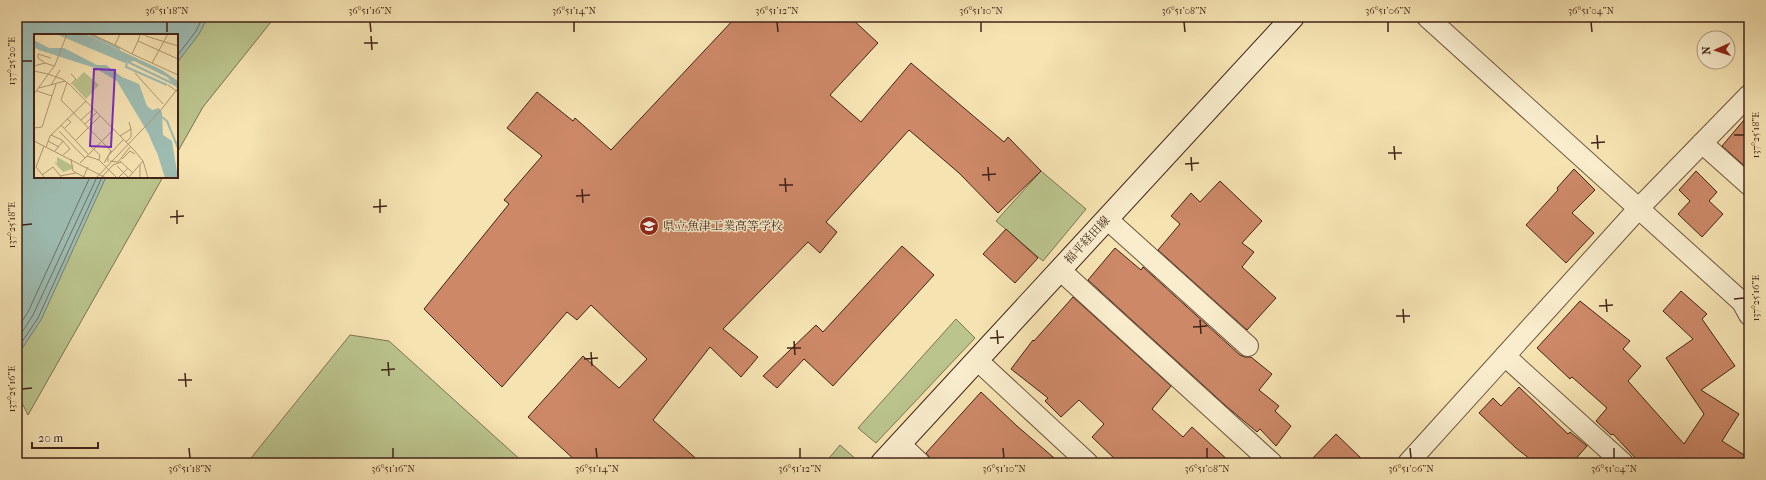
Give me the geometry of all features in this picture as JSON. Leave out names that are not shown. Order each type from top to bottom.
[{"type":"main road","name":"福平経田線","points":[[882,463],[1293,17]]},
{"type":"street","points":[[1427,17],[1742,302],[1749,315]]},
{"type":"street","points":[[1408,463],[1639,208],[1749,96]]},
{"type":"street","points":[[1702,143],[1749,185]]},
{"type":"street","points":[[1107,219],[1248,346]]},
{"type":"street","points":[[1060,270],[1272,463]]},
{"type":"street","points":[[1505,356],[1623,463]]},
{"type":"street","points":[[977,360],[1088,463]]},
{"type":"street","points":[[900,444],[920,463]]},
{"type":"green space","points":[[57,17],[275,17],[203,107],[178,151],[178,34],[46,34]]},
{"type":"green space","points":[[17,81],[34,178],[162,178],[28,415],[17,393]]},
{"type":"green space","points":[[1041,171],[1086,209],[1043,261],[996,221]]},
{"type":"green space","points":[[956,319],[975,338],[876,443],[858,428]]},
{"type":"green space","points":[[350,335],[389,341],[524,463],[247,463]]},
{"type":"green space","points":[[840,445],[859,462],[825,463]]},
{"type":"water","points":[[21,17],[208,17],[199,34],[178,62],[178,34],[34,34],[34,178],[106,178],[41,320],[17,356],[17,24]]},
{"type":"building","points":[[736,17],[850,17],[878,43],[830,95],[861,122],[911,63],[1004,142],[1008,137],[1041,171],[998,213],[959,173],[909,130],[826,222],[837,232],[820,253],[808,242],[723,329],[758,357],[741,377],[710,347],[653,420],[701,463],[578,463],[528,417],[583,356],[619,388],[647,359],[591,305],[577,320],[567,312],[502,387],[424,309],[509,204],[504,200],[542,156],[507,128],[537,92],[573,121],[575,118],[611,150]]},
{"type":"building","points":[[1749,114],[1749,170],[1722,146]]},
{"type":"building","points":[[1574,169],[1595,190],[1572,213],[1594,233],[1566,263],[1526,225],[1558,190],[1557,188]]},
{"type":"building","points":[[1696,171],[1717,192],[1709,201],[1723,214],[1702,237],[1678,214],[1690,201],[1679,190]]},
{"type":"building","points":[[1220,181],[1262,221],[1242,243],[1254,252],[1242,267],[1276,298],[1247,330],[1158,250],[1180,224],[1171,216],[1191,193],[1200,202]]},
{"type":"building","points":[[1006,229],[1038,258],[1015,283],[983,254]]},
{"type":"building","points":[[902,246],[934,275],[833,386],[804,359],[777,388],[763,376],[816,325],[823,332]]},
{"type":"building","points":[[1115,248],[1141,270],[1143,267],[1240,355],[1251,357],[1272,374],[1259,390],[1279,406],[1275,411],[1291,426],[1276,446],[1260,429],[1257,432],[1226,406],[1088,280]]},
{"type":"building","points":[[1681,291],[1707,314],[1702,319],[1735,366],[1701,390],[1739,414],[1722,441],[1749,458],[1749,463],[1640,463],[1613,434],[1611,435],[1596,421],[1607,408],[1572,377],[1570,379],[1537,348],[1580,301],[1630,341],[1623,349],[1641,366],[1628,381],[1684,444],[1704,414],[1666,358],[1693,339],[1663,311]]},
{"type":"building","points":[[1073,297],[1171,386],[1152,409],[1183,437],[1192,427],[1231,463],[1119,463],[1092,437],[1104,424],[1079,400],[1061,417],[1045,401],[1048,398],[1011,369],[1033,340],[1034,341]]},
{"type":"building","points":[[1519,387],[1568,434],[1570,432],[1587,446],[1572,463],[1535,463],[1516,448],[1479,413],[1493,398],[1501,406]]},
{"type":"building","points":[[981,392],[1017,426],[1060,463],[934,463],[926,453]]},
{"type":"building","points":[[1336,434],[1366,463],[1308,463]]},
{"type":"place","name":"県立魚津工業高等学校","points":[[649,226]]}]
